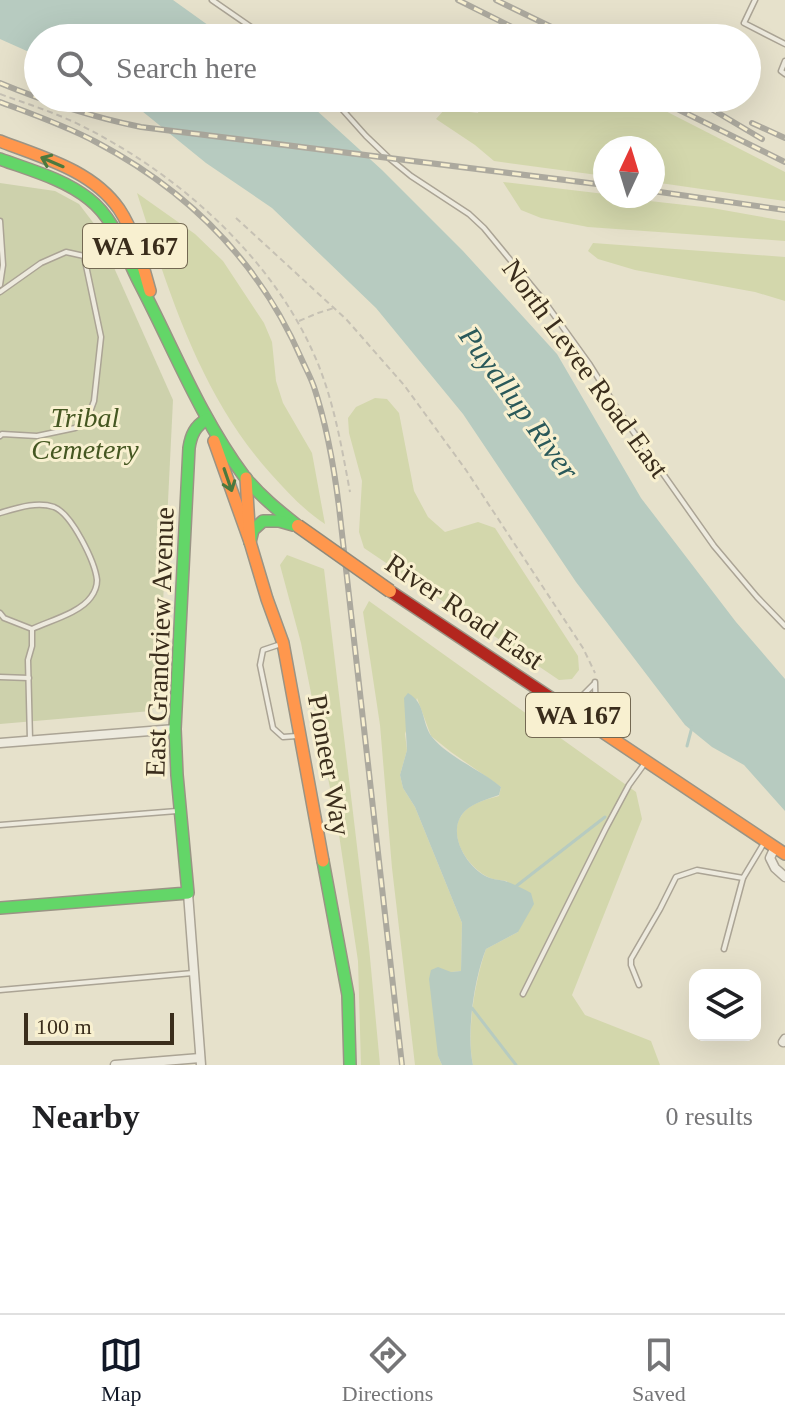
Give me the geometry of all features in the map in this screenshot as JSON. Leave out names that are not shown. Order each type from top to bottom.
[{"type":"main road","name":"WA 167","points":[[0,141],[82,176],[108,195],[128,226],[155,310]]},
{"type":"main road","name":"WA 167","points":[[0,159],[67,184],[97,205],[110,221],[207,419],[246,478]]},
{"type":"main road","points":[[207,419],[250,542]]},
{"type":"main road","name":"East Grandview Avenue","points":[[188,893],[175,729],[189,448],[193,430],[207,419]]},
{"type":"main road","name":"River Road East","points":[[246,478],[298,526],[390,591],[775,847]]},
{"type":"main road","name":"Pioneer Way","points":[[246,478],[250,542],[283,643],[348,995],[350,1065]]},
{"type":"main road","points":[[250,542],[253,530],[263,521],[298,526]]},
{"type":"main road","points":[[0,908],[188,893]]},
{"type":"street","points":[[0,743],[175,729]]},
{"type":"street","points":[[775,847],[770,858],[785,877]]},
{"type":"street","name":"East Grandview Avenue","points":[[188,893],[201,1061]]},
{"type":"street","points":[[115,1065],[201,1061]]},
{"type":"lane","points":[[212,0],[247,24]]},
{"type":"lane","points":[[746,24],[755,0]]},
{"type":"lane","points":[[761,32],[785,44]]},
{"type":"lane","points":[[785,61],[781,71],[785,74]]},
{"type":"lane","name":"North Levee Road East","points":[[345,112],[389,158],[469,214],[521,272],[582,354],[693,519],[735,572],[785,626]]},
{"type":"lane","points":[[0,221],[3,265],[0,285]]},
{"type":"lane","points":[[0,292],[41,263],[66,252],[84,256],[101,337],[94,401],[87,420],[75,428],[37,436],[0,436]]},
{"type":"lane","points":[[0,513],[40,505],[62,511],[86,548],[97,578],[93,596],[84,605],[32,629],[4,618],[0,613]]},
{"type":"lane","points":[[30,740],[28,660],[32,629]]},
{"type":"lane","points":[[283,643],[263,650],[260,665],[273,728],[283,737],[300,735]]},
{"type":"lane","points":[[0,677],[29,678]]},
{"type":"lane","points":[[564,706],[582,696],[595,682]]},
{"type":"lane","points":[[595,682],[596,727]]},
{"type":"lane","points":[[523,994],[606,828],[646,761]]},
{"type":"lane","points":[[0,825],[180,811]]},
{"type":"lane","points":[[724,949],[743,878],[775,847]]},
{"type":"lane","points":[[639,985],[631,959],[676,877],[697,870],[743,878]]},
{"type":"lane","points":[[0,990],[194,973]]},
{"type":"path","points":[[0,94],[24,103]]},
{"type":"path","points":[[46,112],[79,125],[129,153],[181,189],[209,211],[268,278],[312,350],[327,391],[350,492]]},
{"type":"path","points":[[236,218],[335,308],[404,385],[466,470],[583,648],[593,666],[595,682]]},
{"type":"path","points":[[297,322],[335,308]]},
{"type":"green space","points":[[442,112],[667,112],[785,172],[785,201],[665,184],[665,136],[593,136],[593,174],[494,161],[436,119]]},
{"type":"green space","points":[[503,182],[593,193],[593,208],[665,208],[665,203],[785,221],[785,241],[588,227],[541,218],[521,210]]},
{"type":"green space","name":"Tribal Cemetery","points":[[0,183],[55,191],[79,204],[95,225],[173,400],[158,705],[151,711],[0,724]]},
{"type":"green space","points":[[137,193],[195,234],[223,261],[264,323],[272,342],[276,381],[283,403],[312,453],[325,524],[296,501],[271,474],[225,411],[189,341]]},
{"type":"green space","points":[[593,243],[785,257],[785,301],[755,292],[635,270],[598,259],[588,251]]},
{"type":"green space","points":[[375,398],[387,399],[399,413],[414,491],[428,517],[445,532],[478,522],[495,528],[578,656],[579,670],[572,679],[559,680],[364,548],[359,532],[362,481],[348,418],[356,407]]},
{"type":"green space","points":[[287,555],[324,569],[380,1065],[361,1065],[358,961],[338,828],[301,643],[280,565]]},
{"type":"green space","points":[[369,601],[636,792],[642,819],[572,995],[585,1015],[651,1041],[660,1065],[473,1065],[473,1007],[486,949],[518,932],[507,881],[490,878],[473,866],[461,849],[457,830],[459,820],[467,809],[499,796],[501,787],[431,736],[417,698],[405,734],[407,750],[400,775],[462,923],[461,971],[451,972],[438,1056],[442,1065],[415,1065],[392,868],[380,725],[363,612]]},
{"type":"water","points":[[0,0],[173,0],[206,24],[24,24],[24,50],[0,39]]},
{"type":"water","name":"Puyallup River","points":[[143,112],[318,112],[463,251],[557,354],[641,498],[736,622],[785,679],[785,811],[744,765],[712,747],[685,725],[576,582],[463,414],[376,308],[272,208],[206,163]]},
{"type":"water","points":[[408,693],[421,707],[432,737],[501,787],[499,795],[472,806],[459,820],[457,829],[461,849],[482,874],[531,893],[534,904],[518,932],[486,949],[472,1007],[470,1038],[473,1065],[442,1065],[438,1056],[429,979],[431,970],[438,967],[451,972],[461,971],[462,923],[415,807],[403,788],[400,775],[407,750],[404,698]]},
{"type":"waterway","points":[[687,746],[692,727]]},
{"type":"waterway","points":[[515,887],[605,817]]},
{"type":"waterway","points":[[472,1008],[516,1065]]},
{"type":"railway","points":[[458,0],[506,24]]},
{"type":"railway","points":[[496,0],[545,24]]},
{"type":"railway","points":[[0,83],[24,92]]},
{"type":"railway","points":[[0,102],[24,111]]},
{"type":"railway","points":[[27,112],[61,125],[130,161],[191,207],[243,261],[265,292],[285,325],[311,380],[326,432],[337,492],[402,1065]]},
{"type":"railway","points":[[82,112],[141,127],[593,184]]},
{"type":"railway","points":[[683,112],[785,162]]},
{"type":"railway","points":[[717,112],[762,139]]},
{"type":"railway","points":[[752,123],[785,138]]},
{"type":"railway","points":[[665,193],[785,210]]},
{"type":"traffic: fast","points":[[0,159],[69,186],[98,207],[118,238],[200,406],[228,453],[256,490],[298,526]]},
{"type":"traffic: fast","points":[[0,908],[188,893],[175,729],[189,448],[194,431],[207,419]]},
{"type":"traffic: fast","points":[[250,542],[253,530],[263,521],[293,525]]},
{"type":"traffic: fast","points":[[323,861],[348,995],[350,1065]]},
{"type":"traffic: slow","points":[[0,141],[65,166],[95,184],[108,196],[119,209],[138,248],[150,291]]},
{"type":"traffic: slow","points":[[214,441],[250,542]]},
{"type":"traffic: slow","points":[[246,478],[250,542],[283,643],[323,861]]},
{"type":"traffic: slow","points":[[298,526],[390,591]]},
{"type":"traffic: slow","points":[[592,725],[785,854]]},
{"type":"traffic: jam","points":[[390,591],[592,725]]}]
